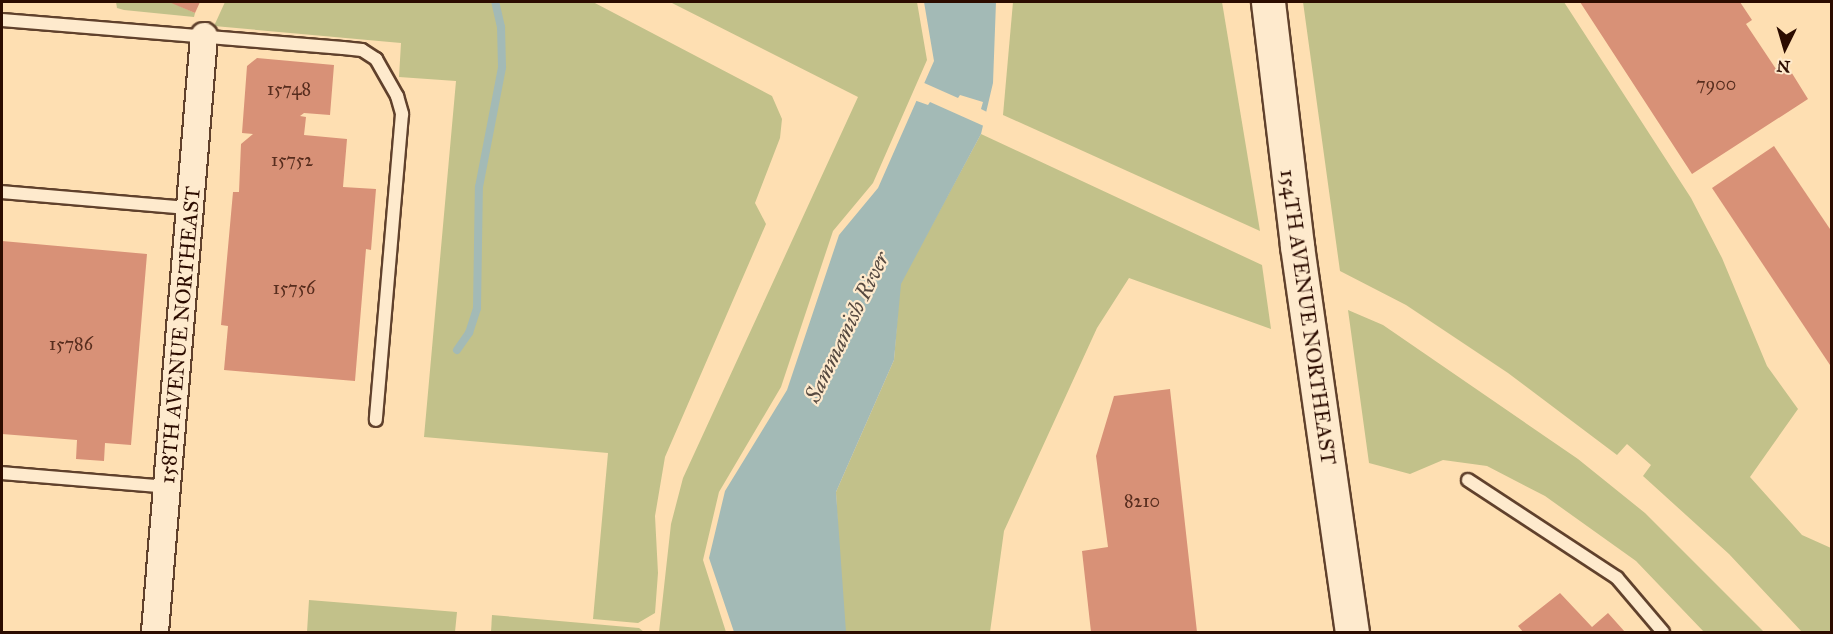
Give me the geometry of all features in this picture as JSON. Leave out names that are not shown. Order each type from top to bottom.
[{"type":"main road","name":"154TH AVENUE NORTHEAST","points":[[1268,2],[1297,246],[1352,633]]},
{"type":"street","name":"158TH AVENUE NORTHEAST","points":[[155,633],[204,36]]},
{"type":"lane","points":[[2,20],[362,50],[376,59],[397,96],[402,114],[376,420]]},
{"type":"lane","points":[[2,192],[190,208]]},
{"type":"lane","points":[[2,473],[167,487]]},
{"type":"lane","points":[[1468,480],[1617,578],[1663,633]]},
{"type":"shaded area","points":[[116,2],[171,2],[195,13],[194,17],[124,10],[117,8]]},
{"type":"shaded area","points":[[225,2],[593,2],[772,96],[782,119],[780,138],[755,203],[766,224],[665,457],[655,516],[658,573],[655,613],[638,623],[593,619],[608,453],[424,437],[456,81],[399,77],[401,43],[214,26]]},
{"type":"shaded area","points":[[670,2],[917,2],[927,60],[873,183],[833,231],[781,387],[719,492],[703,560],[726,632],[659,632],[671,524],[683,478],[858,97]]},
{"type":"shaded area","points":[[1013,2],[1222,2],[1260,231],[1003,115]]},
{"type":"shaded area","points":[[1303,2],[1564,2],[1691,198],[1722,258],[1767,366],[1798,409],[1750,477],[1802,535],[1831,548],[1831,632],[1802,632],[1729,554],[1643,476],[1651,465],[1627,444],[1617,455],[1508,373],[1406,305],[1340,271]]},
{"type":"shaded area","points":[[981,134],[1262,265],[1271,329],[1129,278],[1097,328],[1004,531],[990,632],[843,632],[836,492],[894,360],[900,284]]},
{"type":"shaded area","points":[[1348,310],[1383,325],[1578,459],[1645,513],[1764,632],[1704,632],[1636,561],[1545,496],[1487,466],[1443,460],[1410,474],[1369,463]]},
{"type":"shaded area","points":[[309,600],[457,612],[455,632],[307,632]]},
{"type":"shaded area","points":[[492,615],[639,628],[644,632],[491,632]]},
{"type":"water","name":"Sammamish River","points":[[924,2],[996,2],[993,83],[981,134],[901,284],[894,360],[836,492],[846,632],[734,632],[709,558],[725,491],[787,390],[839,235],[878,188],[934,61]]},
{"type":"pier","points":[[922,82],[958,98],[960,95],[983,102],[981,109],[989,113],[986,127],[930,102],[928,105],[914,100]]},
{"type":"building","points":[[169,2],[200,2],[195,13]]},
{"type":"building","points":[[1580,2],[1740,2],[1752,20],[1746,24],[1776,69],[1785,62],[1808,99],[1692,174]]},
{"type":"building","points":[[257,58],[334,65],[330,115],[304,113],[300,116],[306,117],[304,135],[347,139],[343,187],[376,189],[371,250],[366,249],[355,381],[224,370],[228,326],[221,325],[233,192],[239,192],[241,144],[253,134],[242,133],[247,66]]},
{"type":"building","points":[[1774,146],[1832,232],[1832,368],[1712,188]]},
{"type":"building","points":[[2,241],[147,254],[131,445],[105,443],[104,461],[76,459],[77,440],[2,434]]},
{"type":"building","points":[[1170,389],[1197,632],[1091,632],[1082,551],[1108,547],[1096,456],[1114,396]]},
{"type":"building","points":[[1560,593],[1592,627],[1608,613],[1625,632],[1523,632],[1518,626]]},
{"type":"waterway","points":[[457,350],[469,333],[477,308],[479,187],[502,67],[501,27],[495,2]]}]
